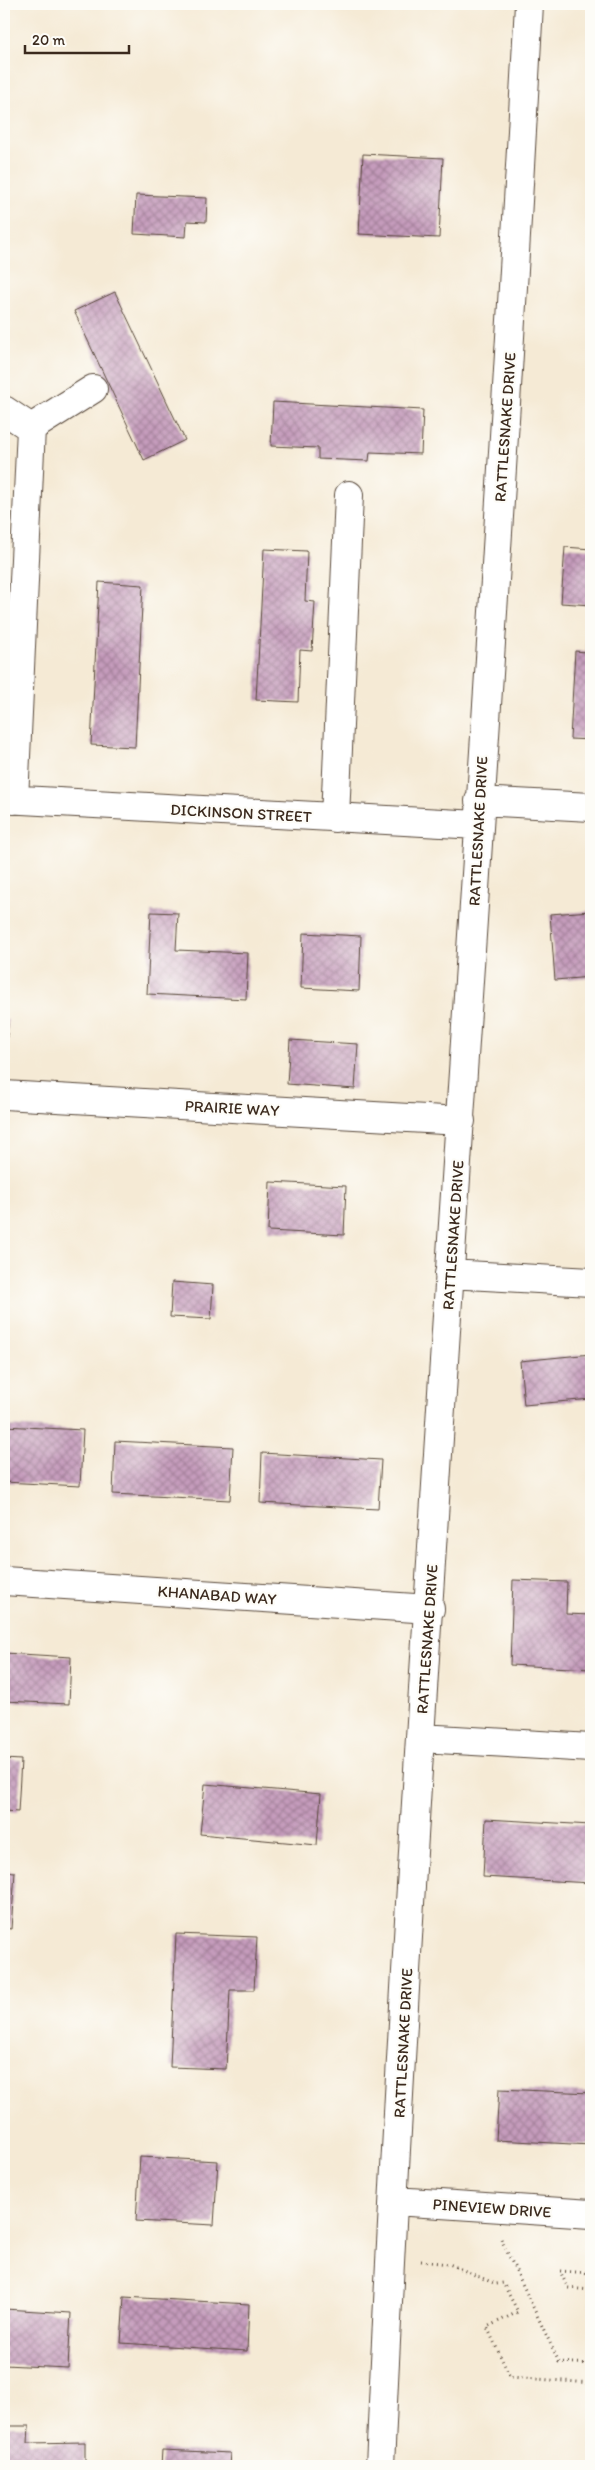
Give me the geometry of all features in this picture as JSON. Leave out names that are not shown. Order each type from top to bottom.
[{"type":"street","name":"RATTLESNAKE DRIVE","points":[[380,2466],[449,1274],[461,1121],[479,813],[509,374],[529,4]]},
{"type":"street","points":[[31,428],[93,389]]},
{"type":"street","points":[[4,410],[31,428]]},
{"type":"street","points":[[9,799],[31,428]]},
{"type":"street","points":[[335,818],[349,494]]},
{"type":"street","name":"DICKINSON STREET","points":[[9,799],[335,818],[591,807]]},
{"type":"street","name":"PRAIRIE WAY","points":[[4,1095],[461,1121]]},
{"type":"street","points":[[449,1274],[591,1282]]},
{"type":"street","name":"KHANABAD WAY","points":[[4,1581],[430,1609]]},
{"type":"street","points":[[421,1738],[591,1748]]},
{"type":"street","name":"PINEVIEW DRIVE","points":[[394,2201],[591,2214]]},
{"type":"path","points":[[500,2237],[559,2362],[591,2364]]},
{"type":"path","points":[[418,2254],[418,2261],[448,2264],[496,2284],[503,2283],[518,2312],[487,2328],[510,2377],[591,2383]]},
{"type":"path","points":[[591,2273],[560,2271],[568,2288],[591,2290]]},
{"type":"building","points":[[363,154],[443,158],[439,238],[359,234]]},
{"type":"building","points":[[136,195],[207,198],[206,222],[187,221],[186,237],[134,234]]},
{"type":"building","points":[[115,292],[185,440],[144,460],[74,311]]},
{"type":"building","points":[[273,402],[423,410],[421,454],[370,452],[369,461],[318,459],[318,448],[271,446]]},
{"type":"building","points":[[565,547],[591,549],[591,605],[561,603]]},
{"type":"building","points":[[264,549],[307,551],[305,601],[315,602],[312,651],[300,650],[298,702],[256,700]]},
{"type":"building","points":[[99,582],[143,585],[135,747],[91,745]]},
{"type":"building","points":[[588,619],[591,619],[591,740],[570,739],[575,651],[586,652]]},
{"type":"building","points":[[591,911],[591,977],[555,980],[550,914]]},
{"type":"building","points":[[151,912],[178,913],[176,950],[248,953],[246,999],[147,994]]},
{"type":"building","points":[[303,933],[361,936],[359,991],[301,988]]},
{"type":"building","points":[[4,1020],[8,1020],[6,1059],[4,1059]]},
{"type":"building","points":[[290,1040],[358,1044],[355,1089],[287,1084]]},
{"type":"building","points":[[270,1182],[346,1186],[344,1235],[268,1231]]},
{"type":"building","points":[[172,1282],[213,1285],[211,1319],[170,1317]]},
{"type":"building","points":[[591,1354],[591,1399],[524,1405],[520,1361]]},
{"type":"building","points":[[4,1426],[83,1430],[80,1486],[4,1482]]},
{"type":"building","points":[[115,1441],[233,1447],[230,1500],[113,1494]]},
{"type":"building","points":[[262,1453],[381,1460],[378,1509],[260,1503]]},
{"type":"building","points":[[513,1580],[567,1582],[566,1614],[591,1615],[591,1669],[510,1665]]},
{"type":"building","points":[[4,1653],[71,1657],[69,1704],[4,1701]]},
{"type":"building","points":[[4,1759],[21,1760],[18,1812],[4,1811]]},
{"type":"building","points":[[205,1784],[321,1794],[317,1845],[200,1834]]},
{"type":"building","points":[[486,1819],[591,1825],[591,1883],[483,1877]]},
{"type":"building","points":[[4,1871],[15,1872],[11,1929],[4,1928]]},
{"type":"building","points":[[176,1934],[257,1937],[254,1990],[230,1990],[226,2069],[170,2067]]},
{"type":"building","points":[[499,2089],[591,2093],[591,2145],[496,2140]]},
{"type":"building","points":[[140,2157],[218,2161],[214,2225],[136,2221]]},
{"type":"building","points":[[124,2297],[249,2304],[247,2351],[121,2343]]},
{"type":"building","points":[[4,2309],[71,2313],[68,2368],[4,2365]]},
{"type":"building","points":[[4,2426],[29,2426],[28,2443],[85,2442],[85,2466],[4,2466]]},
{"type":"building","points":[[162,2450],[230,2453],[229,2466],[161,2466]]}]
